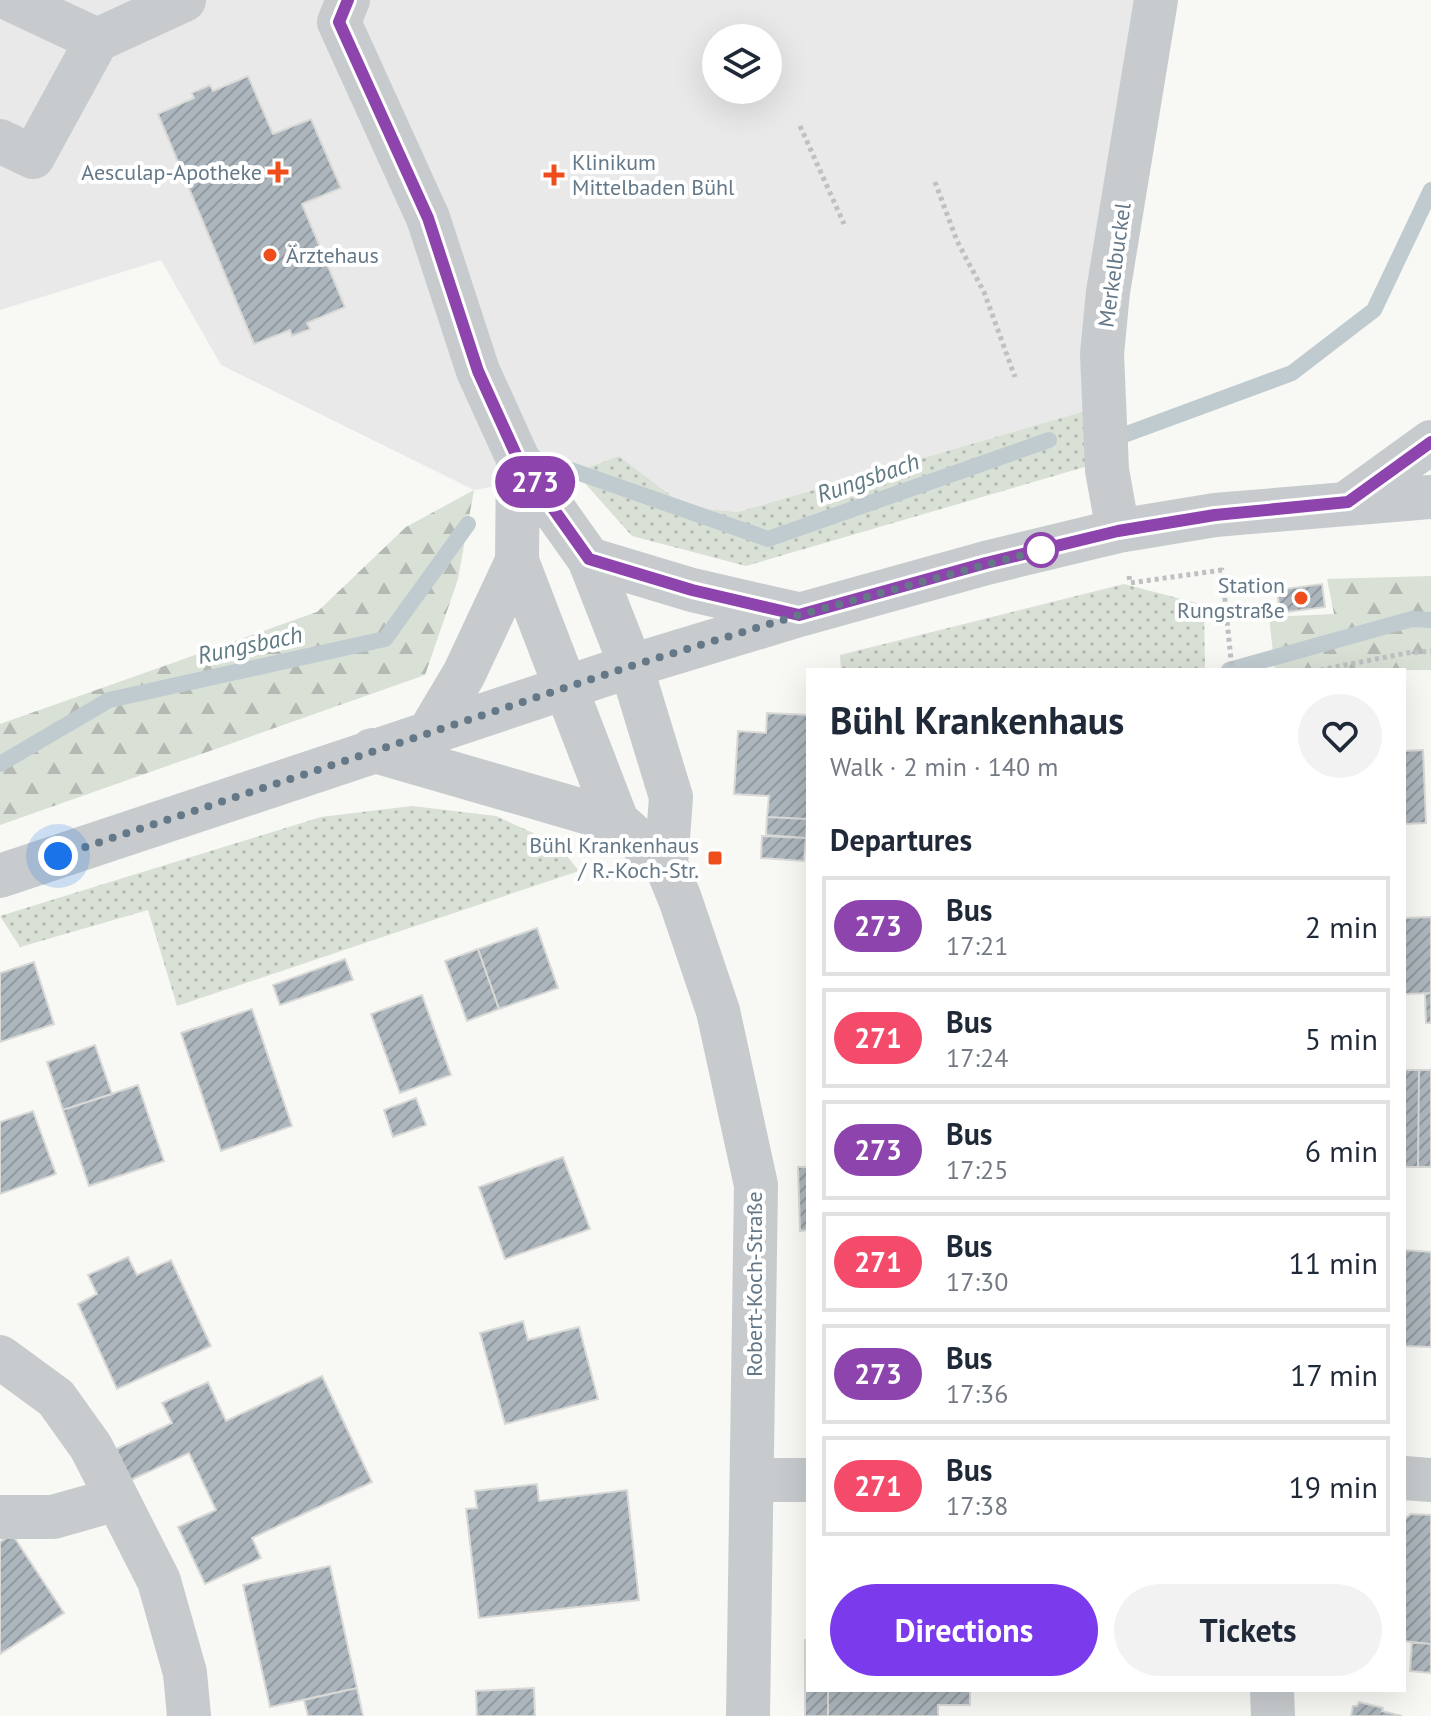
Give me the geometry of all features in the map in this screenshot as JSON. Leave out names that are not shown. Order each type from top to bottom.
[{"type":"street","points":[[12,0],[97,40]]},
{"type":"street","points":[[0,141],[33,157],[97,40],[184,0]]},
{"type":"street","name":"Robert-Koch-Straße","points":[[348,0],[339,22],[428,218],[478,371],[518,459],[589,559],[631,666],[671,797],[666,865],[718,1011],[756,1185],[748,1716]]},
{"type":"street","name":"Merkelbuckel","points":[[1118,531],[1107,470],[1102,354],[1108,292],[1156,0]]},
{"type":"street","points":[[1348,502],[1431,442]]},
{"type":"street","name":"Robert-Koch-Straße","points":[[518,459],[517,561],[617,821],[666,865]]},
{"type":"street","points":[[0,876],[631,666],[986,563],[1118,531],[1215,515],[1431,497]]},
{"type":"street","points":[[589,559],[692,590],[799,615]]},
{"type":"street","points":[[430,731],[464,674],[517,561]]},
{"type":"street","points":[[372,750],[617,821]]},
{"type":"street","points":[[0,1357],[56,1398],[91,1447],[159,1581],[185,1673],[189,1716]]},
{"type":"street","points":[[1406,1478],[1431,1480]]},
{"type":"street","points":[[753,1480],[806,1480]]},
{"type":"street","points":[[0,1517],[53,1517],[117,1499]]},
{"type":"street","points":[[1272,1692],[1273,1716]]},
{"type":"path","points":[[800,126],[844,224]]},
{"type":"path","points":[[935,182],[957,241],[984,292],[1015,377]]},
{"type":"path","points":[[1118,531],[1130,583],[1222,570],[1232,668]]},
{"type":"path","points":[[1330,668],[1431,651]]},
{"type":"shaded area","name":"Klinikum Mittelbaden Bühl","points":[[0,0],[1138,0],[1092,409],[738,512],[686,507],[619,456],[575,472],[474,490],[221,365],[161,260],[0,310]]},
{"type":"green space","points":[[1092,409],[1095,464],[746,566],[632,536],[575,472],[619,456],[686,507],[738,512]]},
{"type":"green space","points":[[474,490],[458,579],[425,675],[0,825],[0,724],[317,612],[406,527]]},
{"type":"green space","points":[[1431,576],[1431,670],[1275,668],[1269,617],[1334,614],[1327,579]]},
{"type":"green space","points":[[1124,584],[1204,605],[1205,668],[841,668],[840,655]]},
{"type":"green space","points":[[412,806],[496,816],[557,844],[579,871],[177,1006],[148,910],[20,947],[0,916],[321,817]]},
{"type":"building","name":"Ärztehaus","points":[[248,76],[273,134],[311,119],[341,188],[302,204],[345,307],[307,323],[310,329],[292,336],[290,330],[254,344],[158,114],[194,98],[192,93],[210,85],[213,91]]},
{"type":"building","name":"Station Rungstraße","points":[[1322,584],[1325,607],[1280,613],[1277,590]]},
{"type":"building","points":[[767,713],[806,715],[806,819],[767,817],[769,796],[734,794],[738,731],[766,733]]},
{"type":"building","points":[[1423,750],[1426,823],[1406,824],[1406,751]]},
{"type":"building","points":[[767,817],[806,819],[806,838],[766,835]]},
{"type":"building","points":[[762,836],[806,838],[804,861],[761,858]]},
{"type":"building","points":[[1431,917],[1431,993],[1406,994],[1406,918]]},
{"type":"building","points":[[537,928],[558,988],[499,1009],[478,949]]},
{"type":"building","points":[[478,949],[499,1009],[467,1021],[445,961]]},
{"type":"building","points":[[345,959],[353,980],[280,1005],[273,985]]},
{"type":"building","points":[[34,962],[54,1024],[0,1042],[0,973]]},
{"type":"building","points":[[1431,993],[1431,1023],[1426,1023],[1425,994]]},
{"type":"building","points":[[422,995],[451,1075],[400,1093],[371,1014]]},
{"type":"building","points":[[252,1009],[292,1126],[221,1151],[181,1033]]},
{"type":"building","points":[[95,1045],[112,1094],[63,1110],[47,1062]]},
{"type":"building","points":[[1406,1070],[1419,1070],[1418,1167],[1406,1167]]},
{"type":"building","points":[[1419,1070],[1431,1070],[1431,1167],[1418,1167]]},
{"type":"building","points":[[138,1085],[164,1161],[89,1186],[63,1110]]},
{"type":"building","points":[[416,1098],[426,1125],[393,1137],[384,1110]]},
{"type":"building","points":[[33,1111],[56,1174],[0,1194],[0,1122]]},
{"type":"building","points":[[563,1157],[590,1229],[505,1259],[479,1187]]},
{"type":"building","points":[[798,1167],[806,1167],[806,1230],[800,1231]]},
{"type":"building","points":[[1406,1250],[1431,1252],[1431,1347],[1406,1346]]},
{"type":"building","points":[[128,1257],[137,1275],[171,1260],[211,1346],[117,1389],[78,1304],[97,1294],[88,1275]]},
{"type":"building","points":[[523,1321],[528,1340],[579,1327],[598,1399],[505,1424],[480,1333]]},
{"type":"building","points":[[322,1376],[372,1482],[252,1538],[261,1558],[205,1584],[178,1527],[216,1510],[189,1453],[131,1480],[116,1449],[172,1423],[162,1403],[208,1382],[226,1421]]},
{"type":"building","points":[[537,1484],[539,1501],[627,1490],[639,1600],[479,1618],[466,1509],[477,1508],[475,1491]]},
{"type":"building","points":[[1411,1514],[1431,1515],[1431,1644],[1406,1641],[1406,1518]]},
{"type":"building","points":[[12,1534],[64,1613],[0,1654],[0,1542]]},
{"type":"building","points":[[330,1566],[357,1688],[270,1707],[243,1585]]},
{"type":"building","points":[[806,1640],[806,1692],[828,1692],[828,1716],[805,1716]]},
{"type":"building","points":[[1412,1642],[1431,1644],[1431,1673],[1410,1671]]},
{"type":"building","points":[[357,1688],[363,1716],[308,1716],[304,1700]]},
{"type":"building","points":[[534,1688],[535,1716],[477,1716],[476,1691]]},
{"type":"building","points":[[828,1692],[970,1692],[970,1705],[938,1705],[938,1716],[828,1716]]},
{"type":"building","points":[[1359,1702],[1402,1716],[1351,1716],[1353,1706]]},
{"type":"waterway","name":"Rungsbach","points":[[1124,435],[1292,373],[1374,310],[1431,190]]},
{"type":"waterway","name":"Rungsbach","points":[[568,469],[768,539],[1049,440]]},
{"type":"waterway","name":"Rungsbach","points":[[0,764],[109,700],[385,639],[468,524]]},
{"type":"waterway","points":[[1236,668],[1412,619],[1431,620]]},
{"type":"bus line","name":"273","points":[[348,0],[339,22],[428,218],[478,371],[518,459],[589,559],[692,590],[799,615],[986,563],[1118,531],[1215,515],[1348,502],[1431,442]]},
{"type":"place","name":"Aesculap-Apotheke","points":[[278,172]]},
{"type":"place","name":"Klinikum Mittelbaden Bühl","points":[[554,175]]},
{"type":"place","name":"Ärztehaus","points":[[270,255]]},
{"type":"place","name":"Station Rungstraße","points":[[1301,598]]},
{"type":"place","name":"Bühl Krankenhaus / R.-Koch-Str.","points":[[715,858]]},
{"type":"route","points":[[58,856],[631,666],[799,615],[1041,550]]}]
